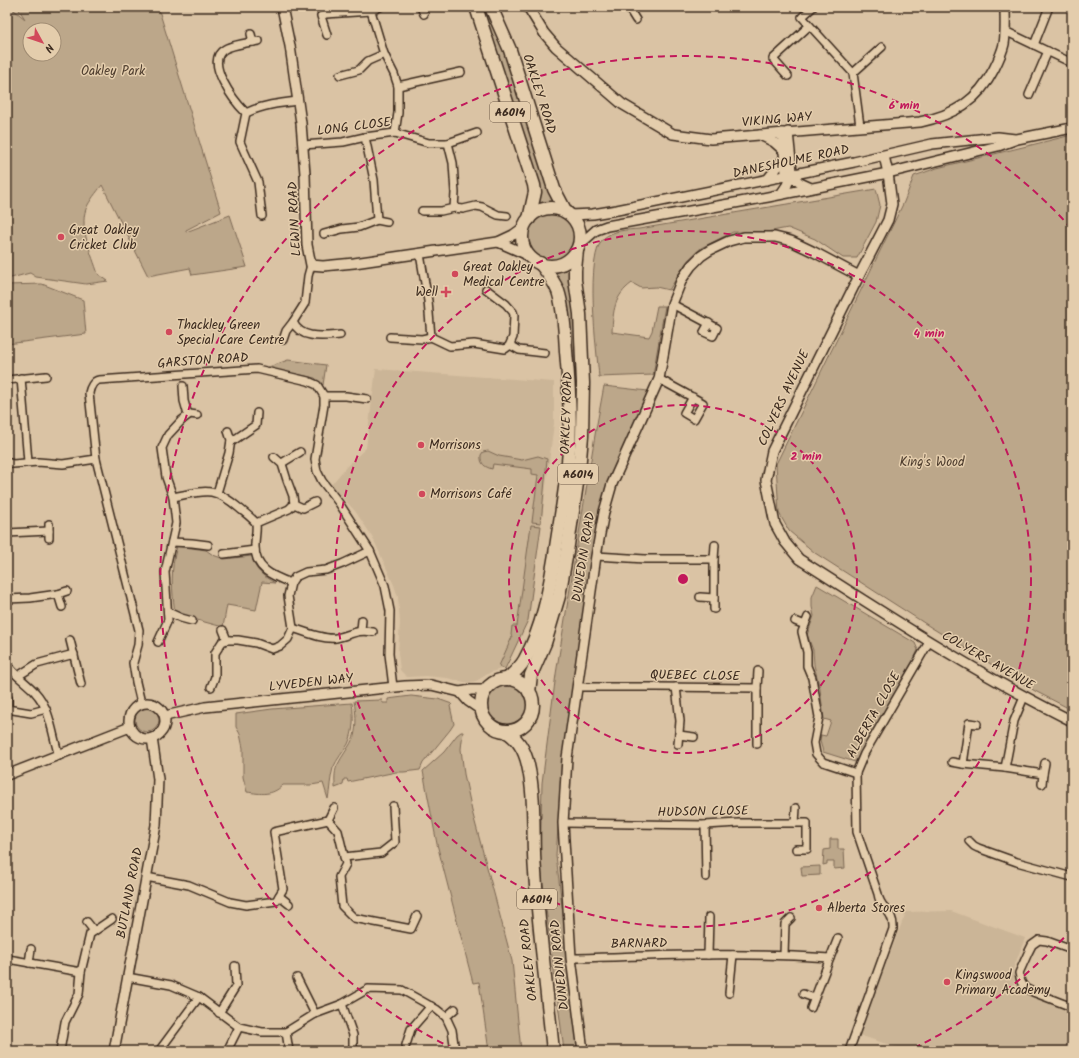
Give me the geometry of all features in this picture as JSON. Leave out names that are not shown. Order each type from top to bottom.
[{"type":"main road","name":"A6014","points":[[476,7],[534,185],[535,192],[527,223]]},
{"type":"main road","name":"OAKLEY ROAD","points":[[491,7],[510,50],[554,189],[568,213]]},
{"type":"main road","points":[[554,208],[568,213],[579,228],[580,236],[578,247],[569,260],[557,265],[548,266],[540,263],[530,256],[525,250],[523,234],[527,223],[535,213],[542,209],[554,208]]},
{"type":"main road","name":"OAKLEY ROAD","points":[[529,692],[531,675],[545,643],[559,596],[579,470],[582,436],[583,383],[580,314],[575,280],[578,247]]},
{"type":"main road","name":"OAKLEY ROAD","points":[[507,679],[525,660],[541,622],[550,586],[569,449],[569,389],[559,293],[555,283],[540,263]]},
{"type":"main road","points":[[522,747],[533,706],[529,692],[524,685],[516,680],[499,680],[491,684],[486,690],[481,703],[481,710],[484,718],[490,725],[505,731],[521,727],[528,721]]},
{"type":"main road","name":"OAKLEY ROAD","points":[[505,731],[510,734],[522,747],[528,764],[531,784],[535,878],[553,1051]]},
{"type":"street","name":"LEWIN ROAD","points":[[282,7],[298,101],[303,145],[307,200],[307,245],[311,265],[323,266],[354,263],[498,242],[513,235],[527,223]]},
{"type":"street","points":[[327,35],[321,16],[326,14],[371,11],[380,7]]},
{"type":"street","name":"VIKING WAY","points":[[528,7],[544,33],[556,47],[622,104],[673,134],[711,139],[920,122],[953,112],[968,102],[980,91],[990,77],[999,59],[1004,44],[1005,7]]},
{"type":"street","points":[[630,7],[636,20]]},
{"type":"street","points":[[813,7],[802,17],[853,73],[860,126]]},
{"type":"street","points":[[1034,45],[1049,7]]},
{"type":"street","points":[[371,11],[384,54],[398,86],[398,113],[395,133]]},
{"type":"street","points":[[788,76],[773,59],[809,26]]},
{"type":"street","points":[[1005,31],[1072,63]]},
{"type":"street","points":[[246,113],[237,104],[227,90],[218,67],[218,58],[225,49],[256,41],[251,34]]},
{"type":"street","points":[[853,73],[882,47]]},
{"type":"street","points":[[1029,95],[1048,51]]},
{"type":"street","points":[[340,75],[359,70],[368,61],[384,54]]},
{"type":"street","points":[[398,86],[461,72]]},
{"type":"street","points":[[246,113],[265,106],[298,101]]},
{"type":"street","points":[[246,113],[240,142],[258,182],[262,216]]},
{"type":"street","name":"DANESHOLME ROAD","points":[[578,247],[596,230],[607,226],[888,173],[998,146],[1017,139],[1072,128]]},
{"type":"street","points":[[767,180],[787,154],[796,139],[808,131]]},
{"type":"street","name":"LONG CLOSE","points":[[303,145],[342,142],[365,136],[395,133],[429,143],[448,143],[477,133]]},
{"type":"street","points":[[785,133],[787,154],[786,172],[800,183],[811,188]]},
{"type":"street","points":[[759,135],[774,142],[794,162],[811,171]]},
{"type":"street","points":[[365,136],[374,180],[377,220]]},
{"type":"street","name":"DANESHOLME ROAD","points":[[568,213],[593,214],[617,210],[884,156],[932,144],[998,136],[1017,139]]},
{"type":"street","points":[[448,143],[453,162],[455,193],[454,208]]},
{"type":"street","name":"COLYERS AVENUE","points":[[884,156],[892,204],[888,220],[772,451],[766,480],[775,524],[785,542],[799,559],[929,642],[1024,698],[1072,721]]},
{"type":"street","points":[[781,194],[787,185],[790,175]]},
{"type":"street","points":[[422,211],[441,211],[454,208],[463,209],[476,206],[482,207],[498,215],[507,216]]},
{"type":"street","points":[[324,234],[342,229],[359,227],[377,220],[388,222]]},
{"type":"street","name":"DUNEDIN ROAD","points":[[583,1051],[571,958],[563,823],[567,758],[596,556],[604,512],[612,484],[659,379],[672,304],[682,279],[691,266],[701,256],[729,241],[744,237],[775,237],[791,241],[859,276]]},
{"type":"street","points":[[498,242],[530,256]]},
{"type":"street","points":[[420,254],[428,300],[431,337]]},
{"type":"street","points":[[283,340],[286,331],[305,303],[308,276],[311,265]]},
{"type":"street","points":[[390,337],[422,339],[431,337],[450,346],[478,344],[506,349],[510,345],[512,337],[514,315],[506,304],[486,289]]},
{"type":"street","points":[[672,304],[709,323]]},
{"type":"street","points":[[293,322],[299,330],[311,336],[340,336]]},
{"type":"street","points":[[510,345],[519,350],[545,353]]},
{"type":"street","name":"GARSTON ROAD","points":[[141,704],[133,663],[138,645],[139,630],[96,459],[89,399],[90,388],[96,380],[257,369],[314,383],[320,388],[324,396]]},
{"type":"street","points":[[7,380],[46,376]]},
{"type":"street","points":[[21,378],[28,462]]},
{"type":"street","points":[[659,379],[693,397]]},
{"type":"street","points":[[183,386],[184,401],[188,415]]},
{"type":"street","points":[[367,399],[346,396],[324,396],[324,405],[315,459],[317,471],[322,481],[339,502],[370,551],[385,586],[388,598],[390,626],[389,654],[393,687]]},
{"type":"street","points":[[231,442],[256,424],[257,413]]},
{"type":"street","points":[[158,642],[168,620],[165,572],[176,523],[173,497],[166,477],[162,448],[168,435],[188,415],[197,415]]},
{"type":"street","points":[[217,493],[231,442],[228,431]]},
{"type":"street","points":[[282,462],[300,452]]},
{"type":"street","points":[[256,523],[289,509],[294,504],[294,496],[288,484],[282,462],[274,457]]},
{"type":"street","points":[[7,462],[20,464],[38,462],[63,464],[96,459]]},
{"type":"street","points":[[173,497],[199,492],[217,493],[229,500],[256,523],[257,530],[255,550],[257,559],[264,570],[291,583]]},
{"type":"street","points":[[294,504],[303,508],[315,502]]},
{"type":"street","points":[[7,533],[49,531]]},
{"type":"street","points":[[172,542],[192,542],[208,545]]},
{"type":"street","points":[[714,608],[715,545]]},
{"type":"street","points":[[224,554],[255,550]]},
{"type":"street","points":[[211,687],[215,677],[215,653],[222,642],[227,640],[247,642],[266,648],[276,648],[288,639],[293,628],[288,596],[291,583],[295,577],[306,572],[326,570],[370,551]]},
{"type":"street","points":[[596,556],[645,559],[714,558]]},
{"type":"street","points":[[7,599],[30,598],[58,594],[67,591]]},
{"type":"street","points":[[58,594],[62,607]]},
{"type":"street","points":[[700,597],[714,598]]},
{"type":"street","points":[[168,612],[192,621]]},
{"type":"street","points":[[808,617],[802,632],[819,717],[814,743],[816,754],[823,762],[856,773]]},
{"type":"street","points":[[361,630],[362,620]]},
{"type":"street","points":[[795,621],[805,625]]},
{"type":"street","points":[[293,628],[317,636],[335,638],[361,630],[373,632]]},
{"type":"street","points":[[223,630],[227,640]]},
{"type":"street","points":[[154,631],[161,635]]},
{"type":"street","points":[[70,640],[81,684]]},
{"type":"street","name":"ALBERTA CLOSE","points":[[849,1051],[893,929],[894,921],[890,913],[879,902],[878,894],[863,846],[857,836],[856,773],[864,754],[929,642]]},
{"type":"street","points":[[18,676],[38,664],[74,654]]},
{"type":"street","points":[[7,664],[35,692],[46,709],[59,756]]},
{"type":"street","points":[[757,688],[758,671]]},
{"type":"street","name":"LYVEDEN WAY","points":[[165,716],[205,707],[393,687],[431,686],[460,692],[486,690]]},
{"type":"street","name":"QUEBEC CLOSE","points":[[577,687],[757,688],[757,744]]},
{"type":"street","points":[[676,687],[680,721],[678,744]]},
{"type":"street","points":[[460,692],[468,701],[481,710]]},
{"type":"street","points":[[8,698],[7,709],[31,713],[46,709]]},
{"type":"street","points":[[1005,768],[1014,721],[1024,698]]},
{"type":"street","points":[[149,703],[156,705],[162,709],[165,716],[164,727],[161,732],[152,738],[139,736],[133,732],[130,727],[130,715],[133,710],[141,704],[149,703]]},
{"type":"street","points":[[963,764],[969,723],[977,724]]},
{"type":"street","points":[[7,775],[59,756],[130,727]]},
{"type":"street","points":[[679,736],[694,737]]},
{"type":"street","name":"BUTLAND ROAD","points":[[114,1051],[156,825],[158,788],[156,760],[152,738]]},
{"type":"street","points":[[952,762],[1043,774]]},
{"type":"street","points":[[1042,784],[1045,763]]},
{"type":"street","points":[[344,857],[381,853],[395,842],[393,806]]},
{"type":"street","points":[[328,820],[334,808]]},
{"type":"street","points":[[796,808],[796,822],[807,822],[806,849],[796,849]]},
{"type":"street","points":[[146,876],[189,885],[230,902],[246,905],[276,901],[283,889],[274,832],[328,820]]},
{"type":"street","points":[[328,820],[338,831],[346,864],[339,878],[342,906],[354,918],[411,929],[417,916]]},
{"type":"street","name":"HUDSON CLOSE","points":[[563,823],[705,825],[796,822]]},
{"type":"street","points":[[705,825],[706,877]]},
{"type":"street","points":[[969,841],[978,848],[1016,862],[1072,877]]},
{"type":"street","points":[[279,896],[289,904]]},
{"type":"street","points":[[708,955],[709,917]]},
{"type":"street","points":[[784,955],[785,924],[791,918]]},
{"type":"street","points":[[60,1051],[65,1022],[80,994],[81,972],[90,934],[112,919]]},
{"type":"street","points":[[87,922],[94,931]]},
{"type":"street","points":[[811,1008],[838,938]]},
{"type":"street","points":[[1072,950],[1047,941],[1039,940],[1032,945],[1020,973],[1021,982],[1025,988],[1072,1007]]},
{"type":"street","points":[[28,963],[31,949]]},
{"type":"street","name":"BARNARD","points":[[571,958],[708,955],[784,955],[830,958]]},
{"type":"street","points":[[728,993],[732,955]]},
{"type":"street","points":[[7,962],[8,959],[81,972]]},
{"type":"street","points":[[219,1013],[236,986],[236,966]]},
{"type":"street","points":[[127,977],[171,985],[199,997],[239,1027],[262,1032],[286,1032],[315,1014],[342,1004],[368,989],[402,990],[431,1006],[446,1017],[452,1030],[455,1051]]},
{"type":"street","points":[[297,978],[315,1014]]},
{"type":"street","points":[[803,994],[814,998]]},
{"type":"street","points":[[160,1051],[199,997]]},
{"type":"street","points":[[342,1004],[353,1036],[353,1051]]},
{"type":"street","points":[[406,1046],[411,1029],[431,1006]]},
{"type":"street","points":[[446,1017],[455,1009]]},
{"type":"street","points":[[227,1051],[239,1027]]},
{"type":"street","points":[[286,1032],[289,1051]]},
{"type":"shaded area","points":[[376,369],[554,382],[554,423],[529,620],[501,669],[491,672],[476,681],[469,683],[447,678],[426,676],[407,677],[400,670],[398,653],[400,622],[398,597],[394,585],[372,536],[355,511],[331,485],[347,466],[366,448]]},
{"type":"shaded area","name":"Kingswood Primary Academy","points":[[951,911],[1025,938],[1012,972],[1015,975],[1014,983],[1018,990],[1024,994],[1072,1012],[1072,1051],[908,1051],[859,1035],[906,912]]},
{"type":"green space","name":"Oakley Park","points":[[7,7],[17,7],[14,10],[25,19],[18,8],[158,7],[221,212],[186,230],[186,232],[230,215],[247,267],[192,275],[190,268],[148,276],[102,185],[87,206],[84,216],[84,224],[87,242],[98,274],[108,281],[86,284],[36,277],[30,273],[7,279]]},
{"type":"green space","points":[[481,7],[487,7],[494,22],[556,204],[549,204],[537,208]]},
{"type":"green space","name":"King's Wood","points":[[1072,135],[1072,710],[1035,691],[932,628],[815,553],[789,531],[779,513],[776,464],[904,202],[914,176],[937,168]]},
{"type":"green space","points":[[876,189],[880,205],[876,222],[857,258],[843,258],[815,239],[788,228],[761,233],[733,232],[701,248],[688,260],[669,290],[656,287],[641,288],[632,283],[621,293],[618,299],[614,311],[612,332],[649,337],[652,331],[657,306],[665,306],[653,375],[599,377],[593,304],[594,263],[598,248],[604,238],[608,235],[620,231]]},
{"type":"green space","points":[[551,212],[565,216],[572,223],[576,237],[572,251],[565,258],[551,262],[537,258],[530,251],[526,237],[530,223],[537,216]]},
{"type":"green space","points":[[570,264],[578,330],[580,381],[573,381],[550,270],[564,269]]},
{"type":"green space","points":[[42,284],[83,300],[86,334],[7,344],[7,285]]},
{"type":"green space","points":[[288,360],[326,365],[323,385],[315,378],[266,368]]},
{"type":"green space","points":[[604,386],[648,391],[608,485],[585,613],[564,748],[556,855],[579,1051],[564,1051],[540,861],[542,783],[556,674]]},
{"type":"green space","points":[[488,451],[499,456],[522,460],[538,456],[547,459],[541,523],[532,522],[538,475],[532,474],[532,469],[493,464],[492,469],[487,467],[482,463],[481,455],[483,452]]},
{"type":"green space","points":[[531,525],[541,526],[528,620],[505,669],[499,666],[512,637],[512,626],[517,626]]},
{"type":"green space","points":[[177,546],[206,550],[213,555],[224,559],[252,556],[257,569],[275,583],[262,582],[256,610],[227,605],[223,627],[175,614],[172,580],[173,564]]},
{"type":"green space","points":[[817,585],[915,643],[918,650],[855,762],[823,752],[820,741],[821,735],[826,736],[831,721],[824,719],[820,689],[814,665],[813,650],[807,635],[814,616],[812,597]]},
{"type":"green space","points":[[506,684],[518,688],[524,694],[528,706],[524,718],[518,724],[506,728],[494,724],[488,718],[484,706],[488,694],[494,688]]},
{"type":"green space","points":[[411,696],[438,699],[452,704],[450,706],[454,724],[423,763],[420,770],[396,772],[348,782],[347,779],[344,779],[343,785],[335,788],[335,774],[337,766],[354,736],[356,727],[354,701],[382,700],[383,703],[388,703],[388,699]]},
{"type":"green space","points":[[352,703],[353,719],[351,734],[348,744],[333,768],[328,799],[323,783],[311,785],[283,785],[279,789],[270,793],[247,792],[243,777],[243,748],[240,734],[236,727],[236,714],[272,709]]},
{"type":"green space","points":[[147,708],[155,712],[159,720],[155,728],[147,732],[139,728],[135,720],[139,712]]},
{"type":"green space","points":[[461,732],[463,732],[461,749],[464,774],[472,811],[512,961],[521,1051],[489,1051],[479,982],[473,983],[437,844],[423,771],[444,752]]},
{"type":"green space","points":[[830,839],[838,839],[838,849],[844,849],[845,868],[834,869],[834,862],[827,862],[827,864],[823,865],[824,850],[830,849]]},
{"type":"green space","points":[[820,866],[820,875],[802,876],[801,867]]},
{"type":"place","name":"Great Oakley Cricket Club","points":[[61,237]]},
{"type":"place","name":"Great Oakley Medical Centre","points":[[455,274]]},
{"type":"place","name":"Well","points":[[446,292]]},
{"type":"place","name":"Thackley Green Special Care Centre","points":[[169,332]]},
{"type":"place","name":"Morrisons","points":[[421,445]]},
{"type":"place","name":"Morrisons Café","points":[[422,494]]},
{"type":"place","name":"Alberta Stores","points":[[819,908]]},
{"type":"place","name":"Kingswood Primary Academy","points":[[947,982]]}]
